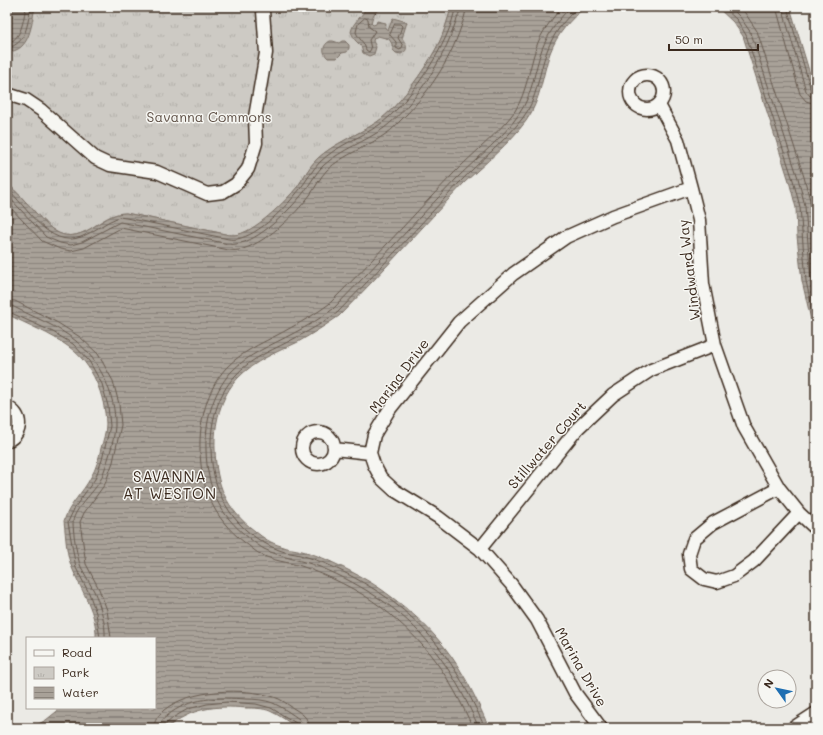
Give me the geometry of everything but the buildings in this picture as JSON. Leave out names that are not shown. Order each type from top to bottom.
[{"type":"street","points":[[7,94],[26,100],[41,110],[95,158],[110,165],[157,172],[207,194],[223,192],[236,184],[248,169],[256,143],[255,117],[266,53],[264,7]]},
{"type":"street","name":"Windward Way","points":[[659,105],[678,140],[691,188],[699,220],[703,284],[714,345],[744,427],[779,488],[799,513],[816,529]]},
{"type":"street","name":"Marina Drive","points":[[601,728],[575,693],[537,620],[511,584],[480,549],[438,517],[394,490],[381,478],[370,453],[374,435],[388,410],[459,322],[513,274],[566,237],[613,216],[691,188]]},
{"type":"street","name":"Stillwater Court","points":[[480,549],[578,428],[613,395],[651,370],[714,345]]},
{"type":"street","points":[[7,408],[17,415],[20,426],[15,436],[7,441]]},
{"type":"street","points":[[334,450],[370,453]]},
{"type":"street","points":[[779,488],[713,523],[694,539],[689,554],[691,570],[704,579],[717,582],[734,576],[754,561],[799,513]]},
{"type":"street","points":[[793,728],[816,714]]},
{"type":"green space","name":"Savanna Commons","points":[[7,7],[452,7],[442,36],[431,58],[405,95],[395,106],[370,127],[324,153],[317,159],[286,200],[269,216],[242,234],[228,235],[121,213],[103,220],[81,233],[66,235],[53,230],[47,225],[7,183]]},
{"type":"water","points":[[7,7],[35,7],[30,31],[25,43],[16,50],[7,52]]},
{"type":"water","points":[[366,7],[384,7],[374,14],[371,23],[373,25],[376,24],[377,21],[386,23],[385,28],[388,30],[393,18],[407,22],[402,38],[405,42],[406,51],[401,54],[396,53],[393,50],[389,39],[378,36],[374,38],[373,41],[376,47],[374,54],[369,56],[363,53],[361,46],[355,40],[351,32],[352,28],[363,14]]},
{"type":"water","points":[[452,7],[585,7],[569,22],[556,40],[547,62],[541,88],[535,105],[526,121],[519,129],[464,183],[339,316],[298,342],[258,362],[238,378],[227,394],[219,412],[215,449],[220,485],[224,495],[245,523],[267,540],[286,548],[317,556],[358,576],[382,590],[407,609],[430,630],[452,657],[472,691],[489,728],[297,728],[267,710],[258,708],[224,707],[204,709],[194,712],[176,721],[167,728],[31,728],[46,720],[60,709],[156,709],[156,637],[96,637],[96,629],[92,611],[69,559],[64,521],[69,509],[88,483],[96,467],[106,430],[105,413],[96,381],[85,362],[69,347],[54,337],[7,314],[7,183],[47,225],[53,230],[66,235],[81,233],[112,216],[121,213],[227,235],[242,233],[269,216],[286,200],[298,186],[314,162],[324,153],[377,122],[386,115],[414,83],[431,58],[442,36]]},
{"type":"water","points":[[717,7],[790,7],[816,94],[816,341],[802,281],[797,236],[796,208],[789,181],[743,36],[733,22]]},
{"type":"water","points":[[330,41],[339,43],[345,41],[349,45],[347,52],[342,53],[337,58],[328,58],[325,54],[324,47]]},
{"type":"district","name":"SAVANNA AT WESTON","points":[[170,486]]}]
